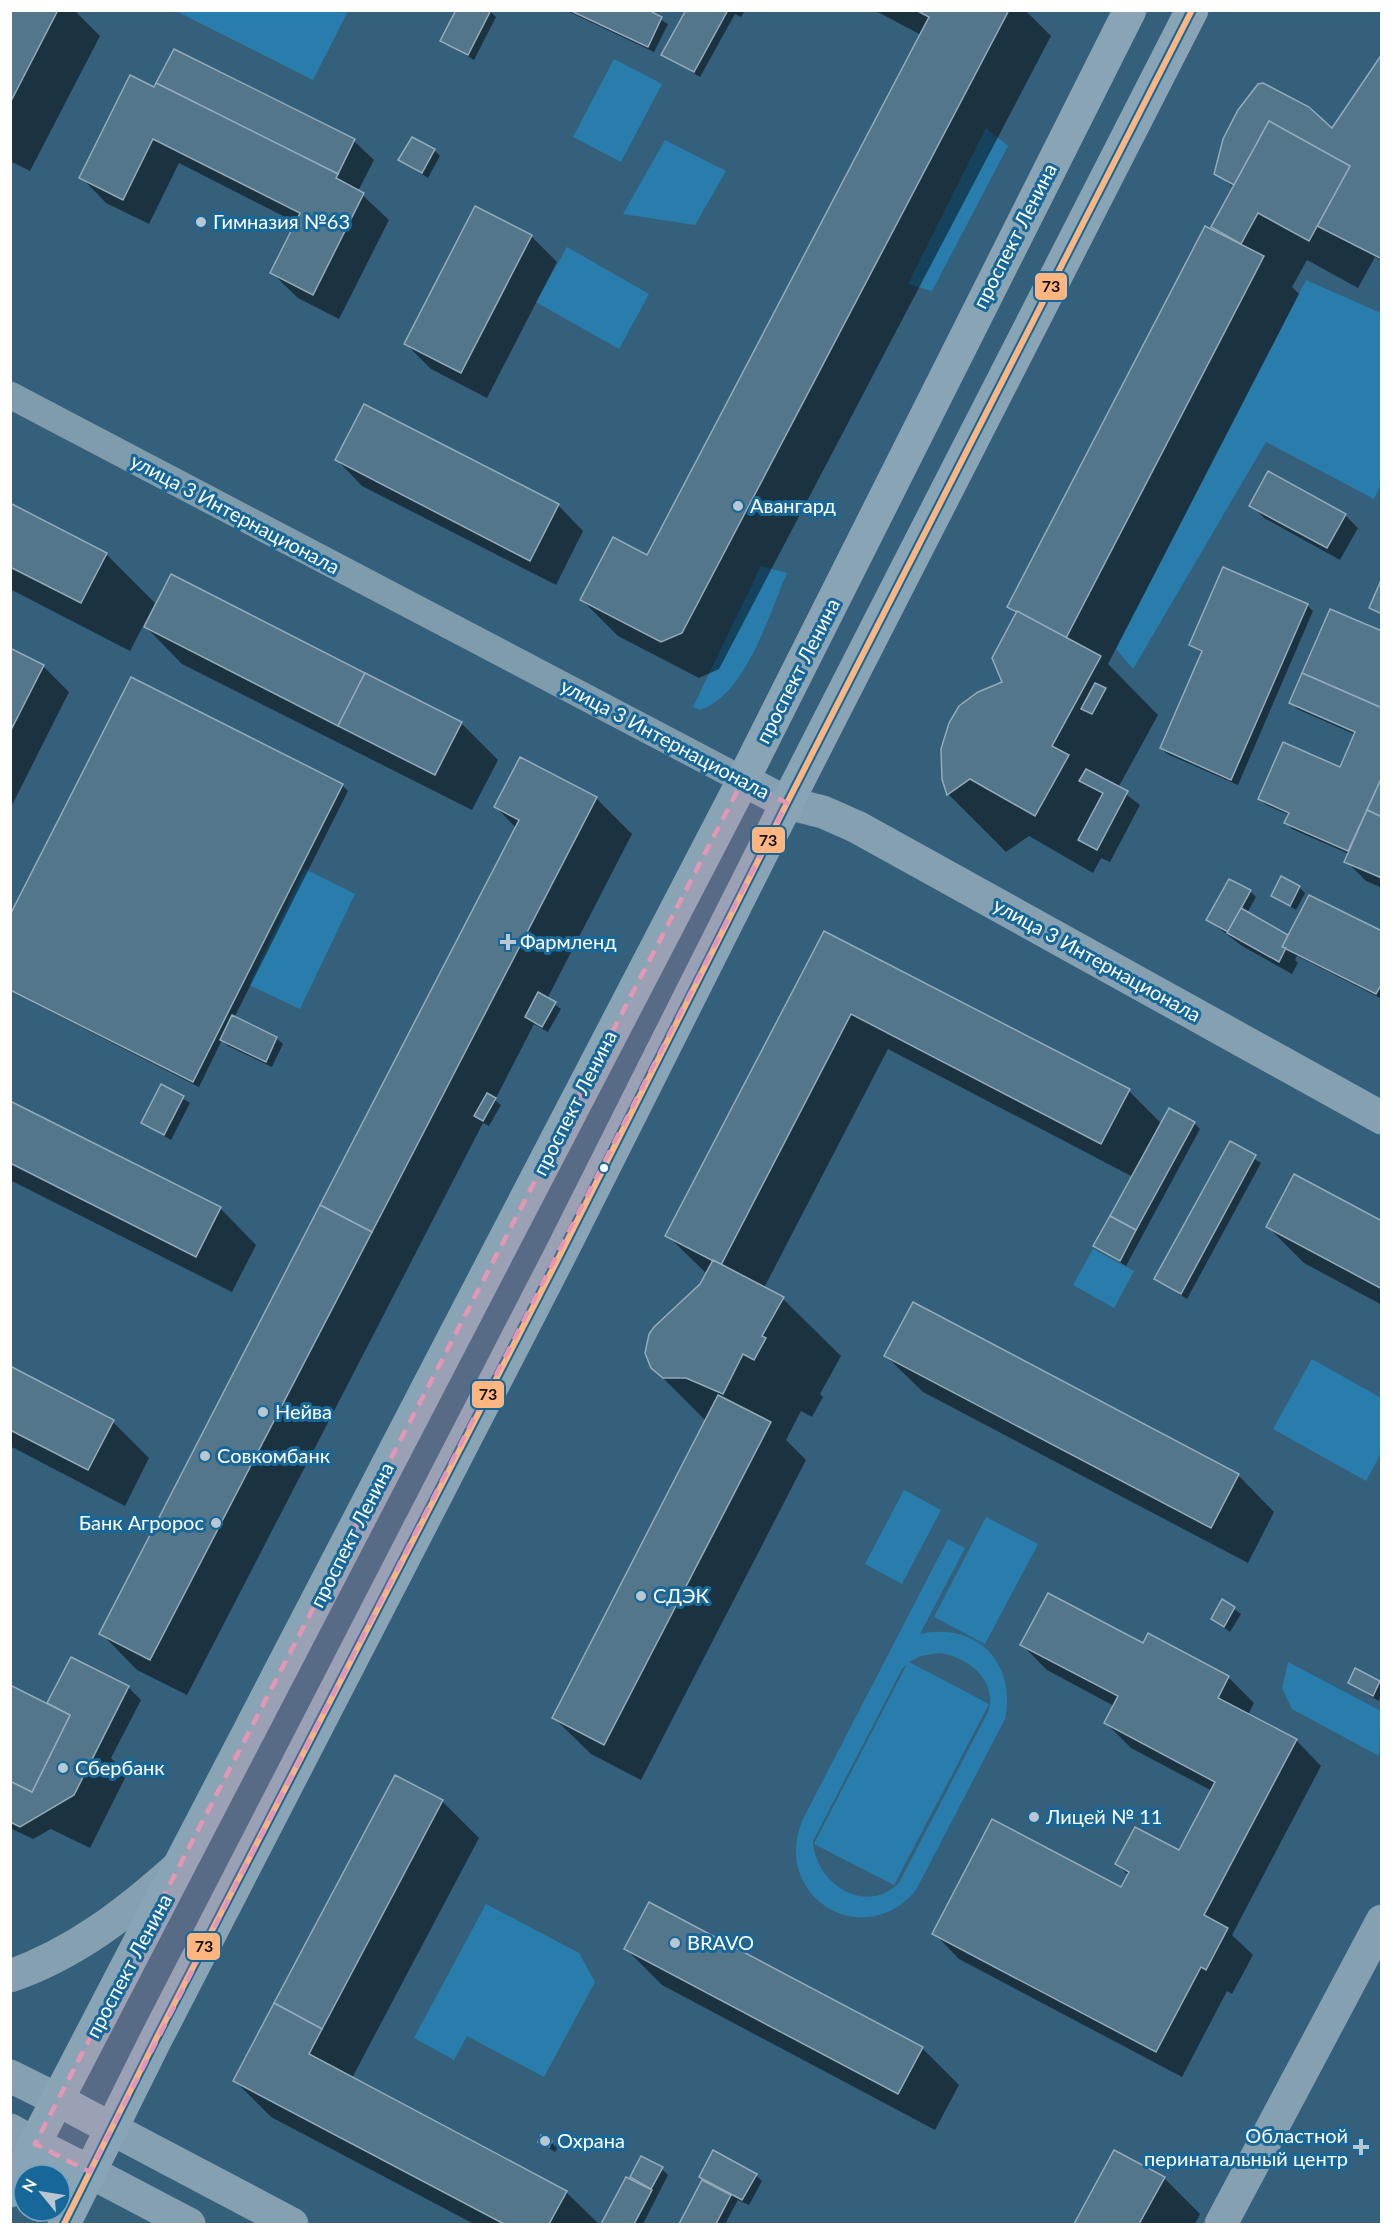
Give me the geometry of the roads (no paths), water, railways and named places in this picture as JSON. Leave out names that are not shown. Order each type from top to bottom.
[{"type":"main road","name":"проспект Ленина","points":[[10,2191],[23,2137],[58,2100],[183,1863],[743,780],[1131,10]]},
{"type":"main road","points":[[64,2224],[156,2039],[560,1255],[787,803],[1192,10]]},
{"type":"main road","points":[[58,2100],[112,2129]]},
{"type":"main road","points":[[23,2137],[90,2172]]},
{"type":"street","name":"улица 3 Интернационала","points":[[10,395],[787,803],[824,812],[857,827],[1382,1118]]},
{"type":"street","points":[[10,1976],[32,1968],[99,1930],[132,1908],[183,1863]]},
{"type":"street","points":[[1221,2224],[1382,1921]]},
{"type":"street","points":[[10,2076],[58,2100]]},
{"type":"street","points":[[112,2129],[292,2224]]},
{"type":"street","points":[[90,2172],[189,2224]]},
{"type":"place","name":"Гимназия №63","points":[[201,222]]},
{"type":"place","name":"Авангард","points":[[738,506]]},
{"type":"place","name":"Фармленд","points":[[508,942]]},
{"type":"place","name":"Нейва","points":[[263,1412]]},
{"type":"place","name":"Совкомбанк","points":[[205,1456]]},
{"type":"place","name":"Банк Агророс","points":[[216,1523]]},
{"type":"place","name":"СДЭК","points":[[641,1596]]},
{"type":"place","name":"Сбербанк","points":[[63,1768]]},
{"type":"place","name":"Лицей № 11","points":[[1034,1817]]},
{"type":"place","name":"BRAVO","points":[[675,1943]]},
{"type":"place","name":"Охрана","points":[[545,2141]]},
{"type":"place","name":"Областной перинатальный центр","points":[[1361,2147]]}]
